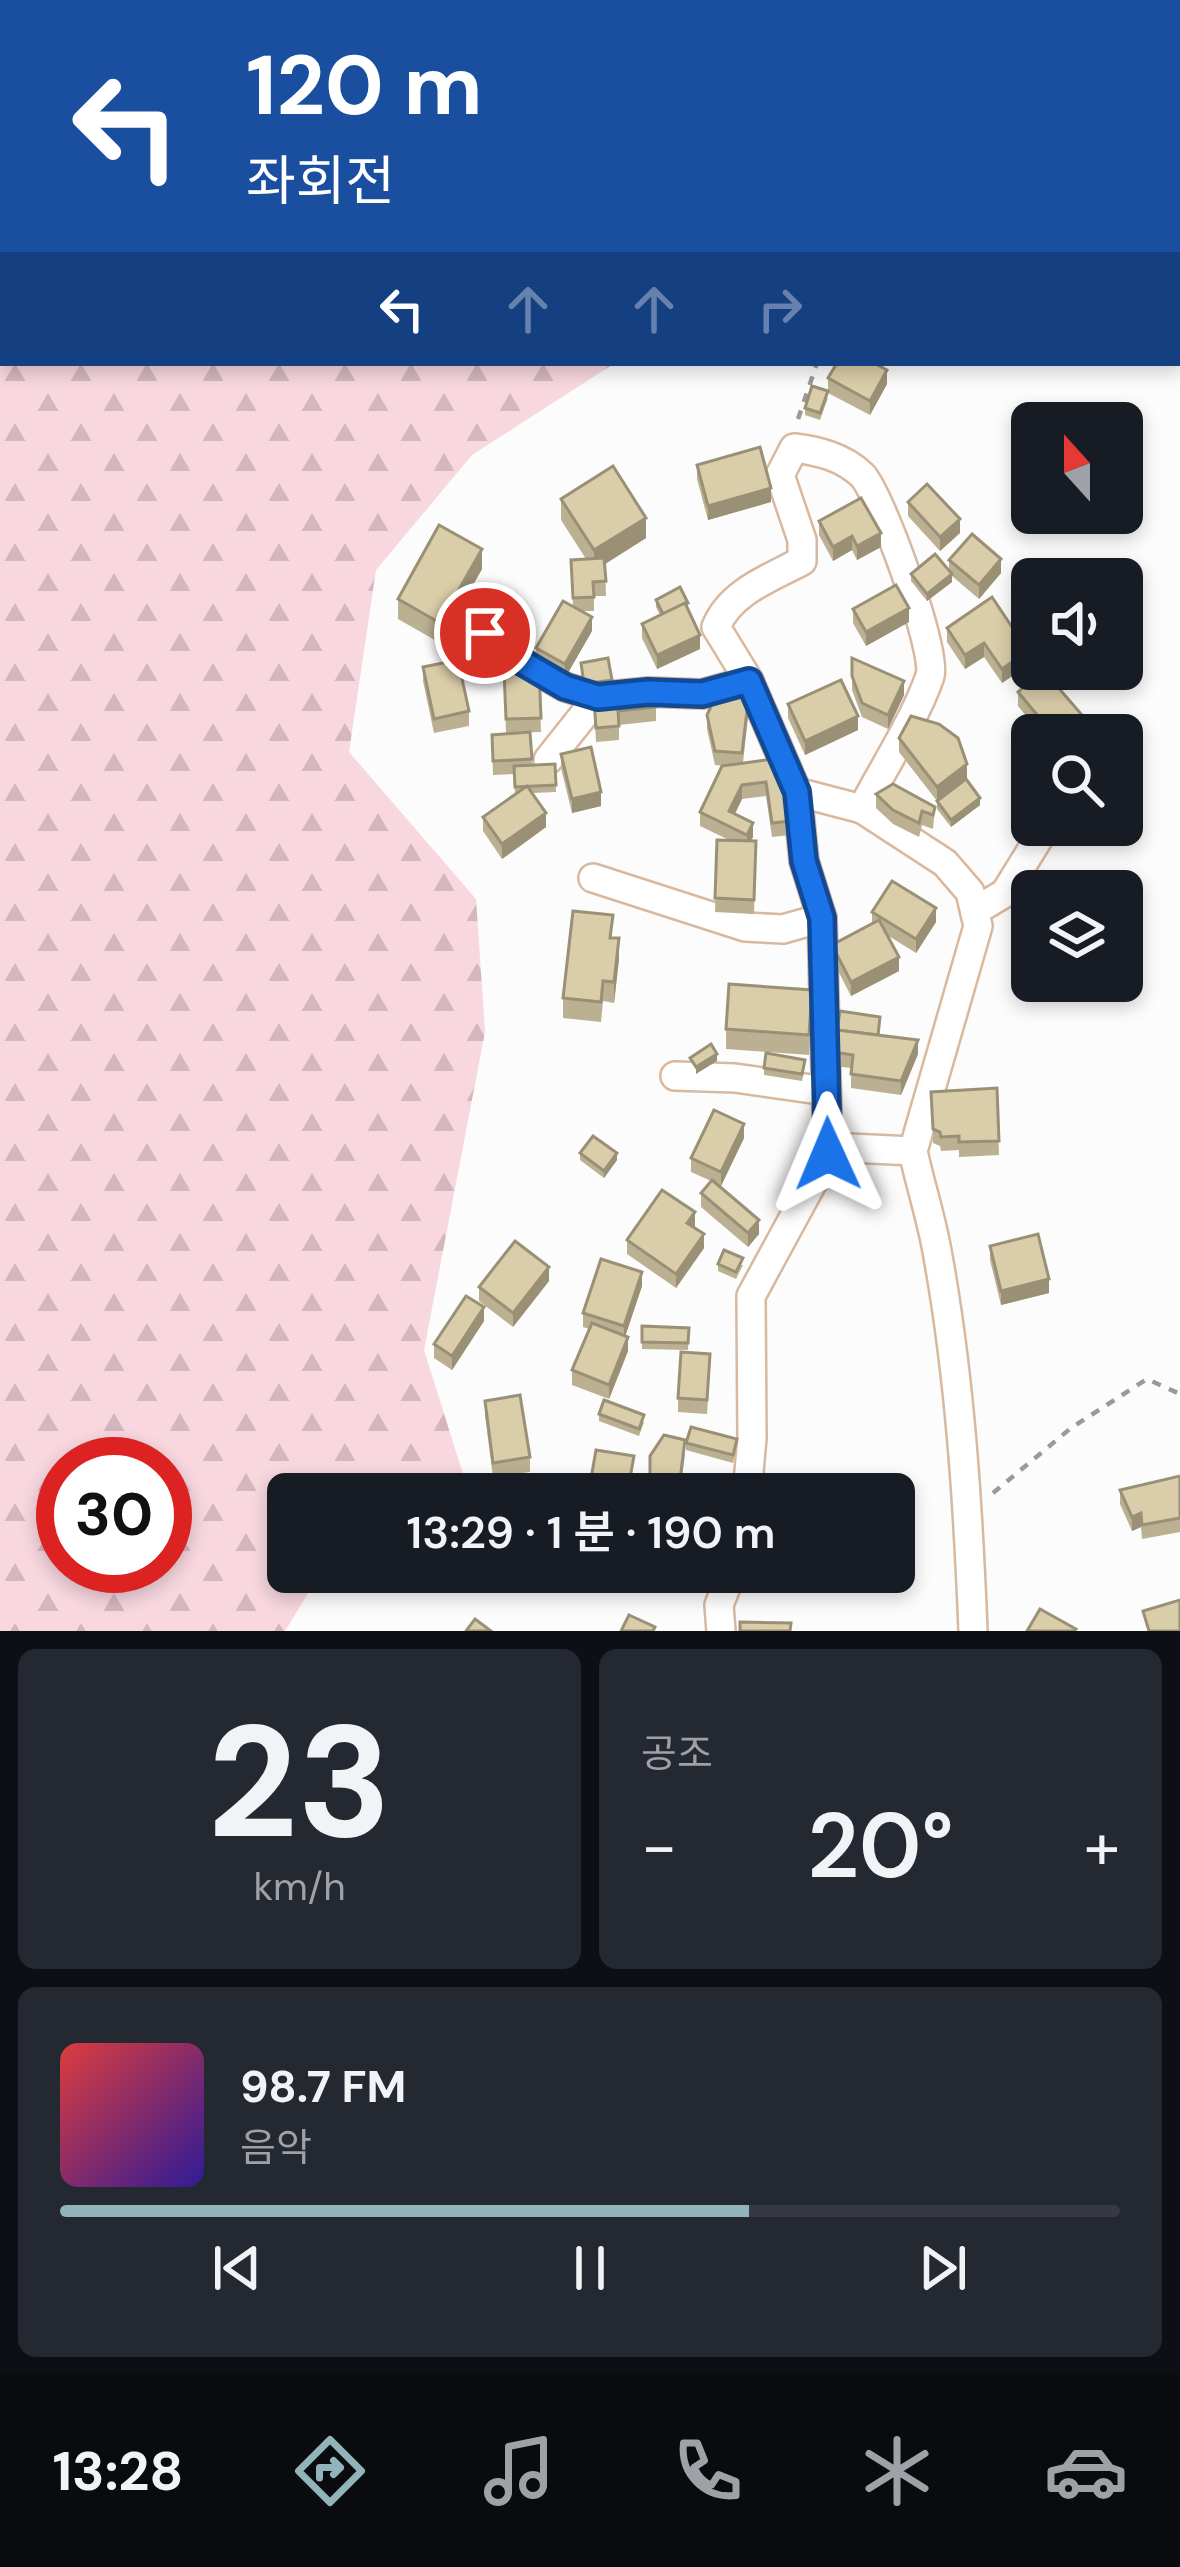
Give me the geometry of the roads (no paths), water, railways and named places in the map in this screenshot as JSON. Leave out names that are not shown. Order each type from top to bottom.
[{"type":"street","points":[[749,1473],[751,1296],[828,1154],[822,918],[804,861],[797,792],[749,681],[716,627],[724,608],[802,561],[802,540],[780,475],[794,448],[825,452],[864,477],[928,640],[932,672],[918,723],[862,809]]},
{"type":"street","points":[[485,633],[512,656],[565,687],[598,697],[702,694],[749,681]]},
{"type":"street","points":[[548,760],[598,697]]},
{"type":"street","points":[[797,792],[862,809],[945,863],[970,892],[979,926],[913,1151],[942,1284],[968,1516],[973,1631]]},
{"type":"street","points":[[975,911],[1005,892],[1034,846]]},
{"type":"street","points":[[593,878],[745,927],[783,928],[822,918]]},
{"type":"street","points":[[675,1076],[735,1078],[826,1091]]},
{"type":"street","points":[[828,1147],[913,1151]]},
{"type":"street","points":[[721,1631],[718,1605],[723,1593]]}]
